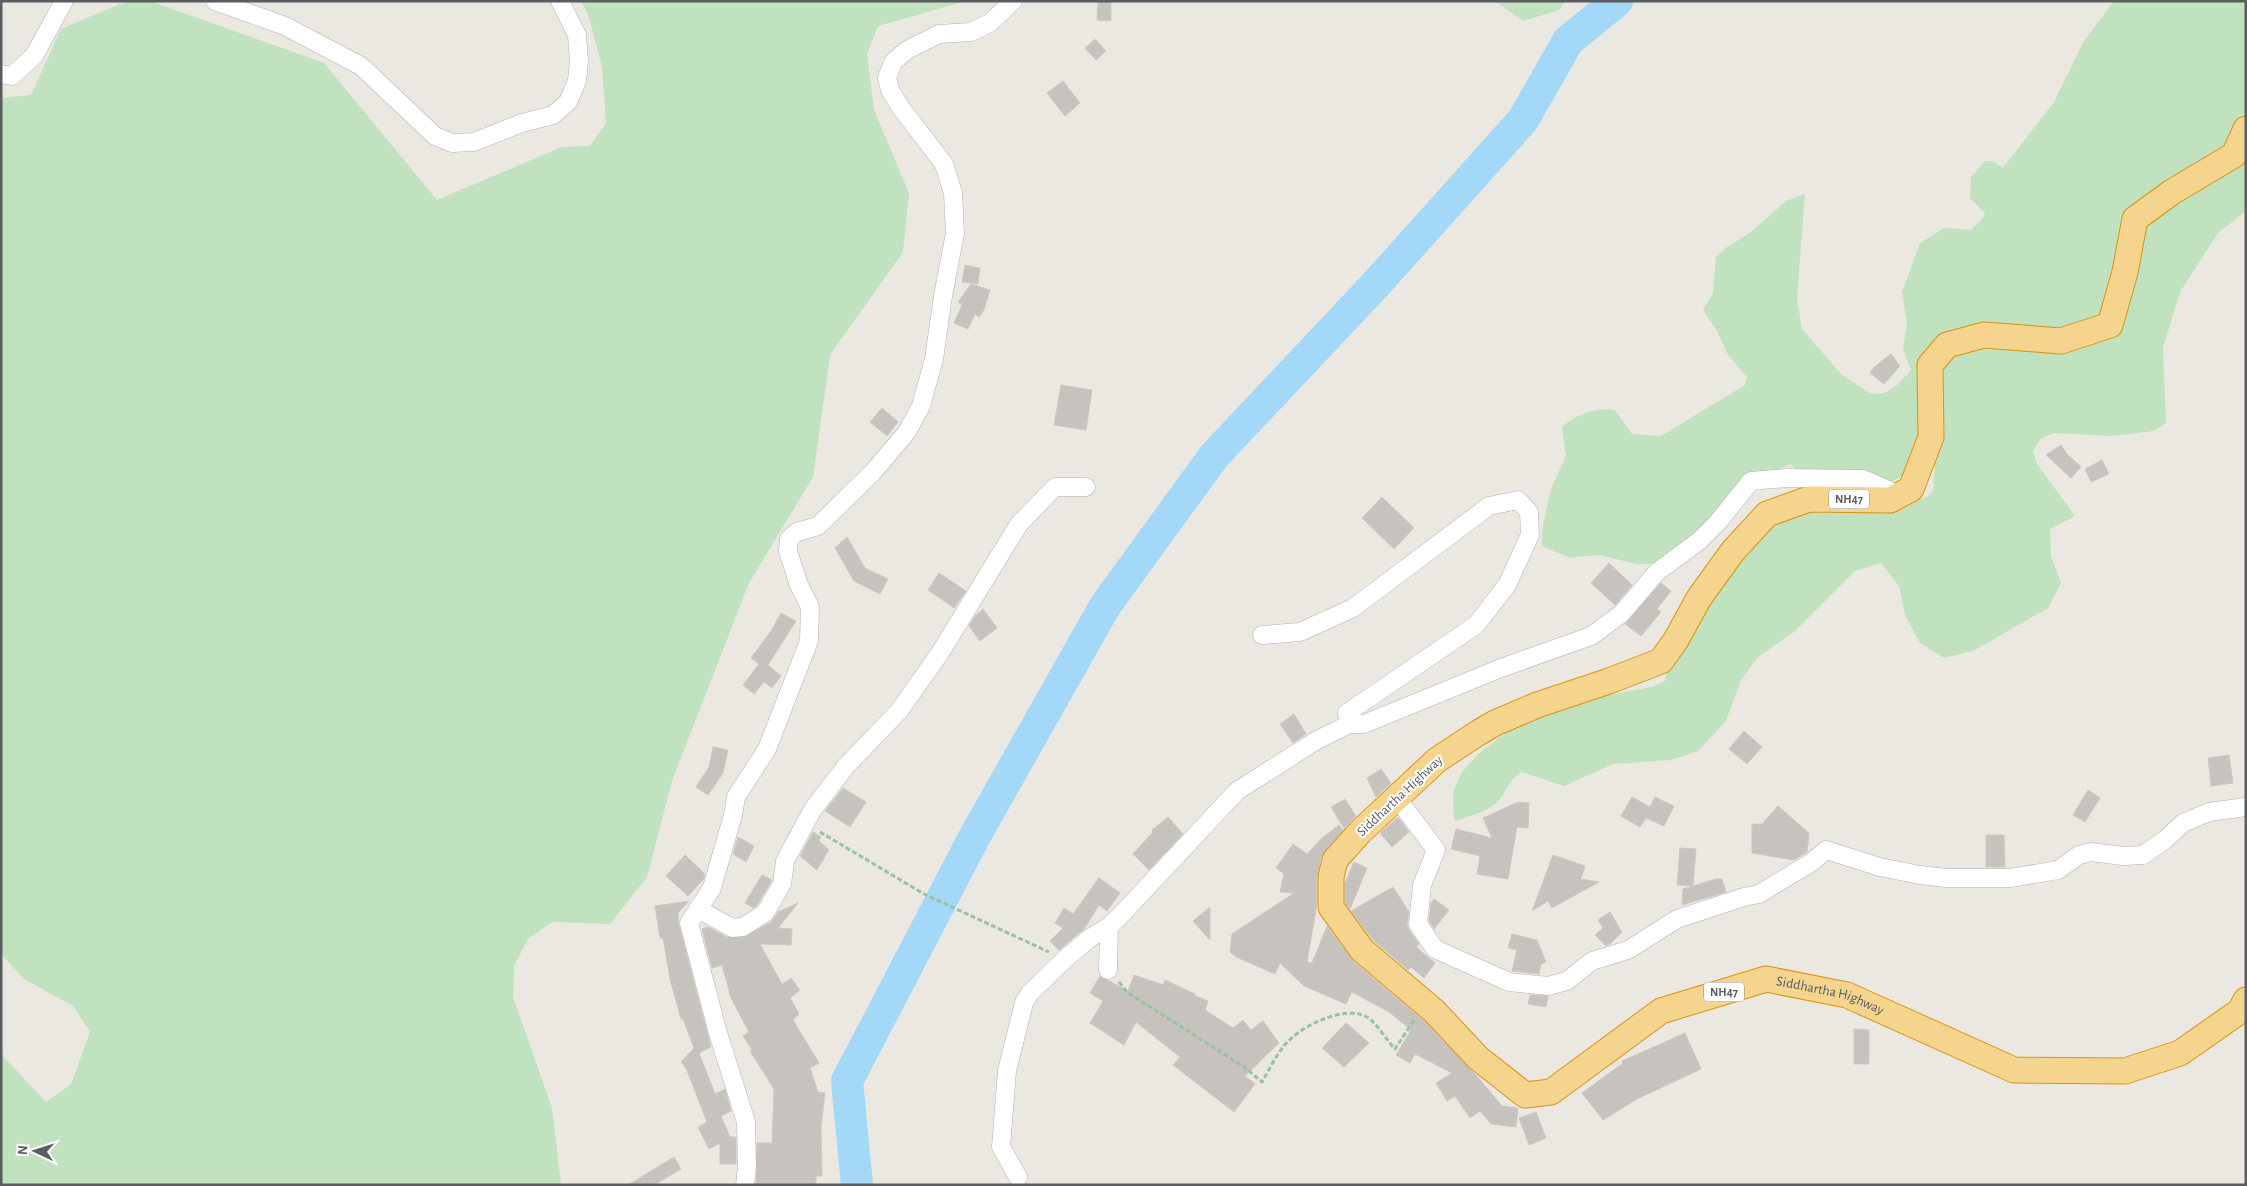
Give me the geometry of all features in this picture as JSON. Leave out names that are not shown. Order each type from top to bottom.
[{"type":"highway","points":[[1899,495],[1911,489],[1931,437],[1930,365],[1947,345],[1984,335],[2061,341],[2110,325],[2125,272],[2135,219],[2172,192],[2234,155],[2246,129]]},
{"type":"highway","name":"Siddhartha Highway","points":[[1899,495],[1890,500],[1809,499],[1767,514],[1733,551],[1699,598],[1676,640],[1660,660],[1610,681],[1557,697],[1496,722],[1437,760],[1360,832],[1346,850],[1335,860],[1330,877],[1330,907],[1362,950],[1425,1003],[1478,1058],[1525,1095],[1551,1092],[1661,1011],[1766,979],[1847,995],[2014,1070],[2032,1071],[2125,1071],[2180,1053],[2240,1011],[2246,1000]]},
{"type":"street","points":[[1,74],[12,76],[34,56],[64,1]]},
{"type":"street","points":[[215,1],[285,26],[361,66],[435,136],[452,143],[474,142],[522,123],[553,115],[568,102],[578,81],[579,61],[576,35],[560,1]]},
{"type":"street","points":[[745,1185],[747,1167],[746,1122],[718,1033],[689,923],[712,888],[733,815],[736,797],[767,749],[809,641],[810,607],[798,585],[788,551],[789,539],[797,532],[818,526],[873,472],[907,432],[921,406],[934,359],[955,233],[953,193],[944,164],[925,136],[901,108],[890,90],[887,78],[893,62],[907,50],[939,34],[971,32],[990,23],[1012,1]]},
{"type":"street","points":[[1018,1178],[1001,1147],[1007,1071],[1024,1003],[1030,993],[1065,959],[1119,917],[1237,791],[1317,740],[1350,724],[1364,724],[1501,668],[1591,636],[1621,614],[1657,572],[1705,535],[1751,481],[1786,478],[1863,479],[1899,495]]},
{"type":"street","points":[[698,909],[732,928],[743,927],[765,913],[782,884],[786,861],[814,808],[846,766],[899,711],[940,653],[1019,524],[1055,487],[1086,488]]},
{"type":"street","points":[[1262,635],[1300,632],[1353,608],[1489,506],[1518,500],[1529,512],[1530,535],[1506,585],[1476,625],[1347,714],[1350,724]]},
{"type":"street","points":[[1397,798],[1436,850],[1422,885],[1418,924],[1435,949],[1509,982],[1548,986],[1567,982],[1592,961],[1628,950],[1677,919],[1760,894],[1812,862],[1826,850],[1880,867],[1946,878],[2010,878],[2058,870],[2079,855],[2090,852],[2123,856],[2143,855],[2166,839],[2183,823],[2209,812],[2246,807]]},
{"type":"street","points":[[1108,926],[1108,970]]},
{"type":"path","points":[[816,830],[924,894],[1052,953]]},
{"type":"path","points":[[1108,970],[1126,992],[1244,1067],[1262,1082],[1285,1044],[1303,1030],[1328,1017],[1348,1013],[1368,1017],[1395,1049],[1425,1003]]},
{"type":"green space","points":[[127,1],[150,1],[324,63],[437,200],[562,147],[590,146],[606,123],[602,67],[588,14],[581,1],[966,1],[878,26],[867,54],[874,110],[909,193],[903,252],[830,355],[813,477],[749,583],[672,781],[647,877],[610,924],[552,922],[528,939],[514,966],[513,997],[552,1108],[561,1185],[1,1185],[1,1054],[46,1102],[71,1084],[90,1032],[73,1006],[24,979],[1,954],[1,98],[31,95],[61,29]]},
{"type":"green space","points":[[1495,1],[1565,1],[1559,10],[1523,21]]},
{"type":"green space","points":[[2114,1],[2246,1],[2246,211],[2218,233],[2180,292],[2163,348],[2166,423],[2154,431],[2111,436],[2054,433],[2040,439],[2033,451],[2037,464],[2075,516],[2050,529],[2051,556],[2061,583],[2048,608],[1973,651],[1944,658],[1920,643],[1905,615],[1899,586],[1881,563],[1855,571],[1794,632],[1758,657],[1741,680],[1726,721],[1698,751],[1671,760],[1613,764],[1564,786],[1522,772],[1515,777],[1496,803],[1479,813],[1454,821],[1453,792],[1462,772],[1478,754],[1514,727],[1574,701],[1652,687],[1665,681],[1667,668],[1692,615],[1767,528],[1806,511],[1880,512],[1902,508],[1928,496],[1933,491],[1937,434],[1908,473],[1876,490],[1825,492],[1790,464],[1770,474],[1756,470],[1743,476],[1713,519],[1673,556],[1650,564],[1636,564],[1599,555],[1570,558],[1542,546],[1542,531],[1551,489],[1566,456],[1562,428],[1567,423],[1586,413],[1608,409],[1615,410],[1632,434],[1661,436],[1745,385],[1747,377],[1728,355],[1716,329],[1703,310],[1713,293],[1716,257],[1727,247],[1751,232],[1786,201],[1805,194],[1797,299],[1802,329],[1842,375],[1871,394],[1885,393],[1897,385],[1911,370],[1903,350],[1907,322],[1902,292],[1920,243],[1944,228],[1971,230],[1982,219],[1985,213],[1970,198],[1971,177],[1985,161],[1993,161],[2003,168],[2054,102],[2084,41]]},
{"type":"building","points":[[1098,1],[1111,1],[1111,21],[1097,20]]},
{"type":"building","points":[[1095,39],[1106,51],[1096,60],[1085,48]]},
{"type":"building","points":[[1063,81],[1080,103],[1065,116],[1047,93]]},
{"type":"building","points":[[965,265],[980,268],[978,284],[962,282]]},
{"type":"building","points":[[971,284],[990,290],[984,310],[979,317],[975,314],[968,329],[954,323],[962,305],[958,302]]},
{"type":"building","points":[[1891,354],[1900,366],[1884,384],[1870,373],[1874,367]]},
{"type":"building","points":[[1061,385],[1092,390],[1086,430],[1054,425]]},
{"type":"building","points":[[882,408],[898,422],[887,436],[870,422]]},
{"type":"building","points":[[2061,445],[2066,453],[2081,467],[2071,478],[2046,455]]},
{"type":"building","points":[[2102,460],[2109,474],[2091,482],[2085,469]]},
{"type":"building","points":[[1382,497],[1414,528],[1394,549],[1362,518]]},
{"type":"building","points":[[847,537],[865,568],[888,579],[880,594],[854,581],[835,548]]},
{"type":"building","points":[[1609,563],[1632,585],[1615,605],[1591,583]]},
{"type":"building","points":[[939,573],[966,591],[954,608],[928,590]]},
{"type":"building","points":[[1661,583],[1671,591],[1657,609],[1661,612],[1641,636],[1625,624]]},
{"type":"building","points":[[983,609],[997,628],[980,641],[969,626],[976,615]]},
{"type":"building","points":[[781,613],[796,621],[768,665],[781,676],[772,688],[764,682],[754,694],[743,685],[759,664],[751,658],[771,631]]},
{"type":"building","points":[[1294,714],[1306,734],[1293,743],[1280,724]]},
{"type":"building","points":[[1744,731],[1762,747],[1747,764],[1729,749]]},
{"type":"building","points":[[713,747],[728,750],[723,773],[708,795],[696,787],[709,767]]},
{"type":"building","points":[[2229,755],[2233,783],[2211,786],[2208,758]]},
{"type":"building","points":[[1381,769],[1391,783],[1376,797],[1367,778]]},
{"type":"building","points":[[843,788],[866,802],[850,827],[825,811]]},
{"type":"building","points":[[2088,790],[2100,798],[2085,822],[2073,815]]},
{"type":"building","points":[[1632,797],[1650,807],[1655,797],[1674,806],[1664,826],[1646,818],[1640,827],[1621,816]]},
{"type":"building","points":[[1345,799],[1356,816],[1344,828],[1331,807]]},
{"type":"building","points":[[1518,802],[1529,803],[1528,828],[1517,827],[1508,879],[1477,874],[1480,856],[1451,849],[1456,829],[1492,838],[1483,818]]},
{"type":"building","points":[[1778,806],[1809,833],[1807,852],[1794,860],[1752,853],[1752,824],[1762,824]]},
{"type":"building","points":[[1168,817],[1183,834],[1149,870],[1133,854],[1153,832],[1152,830]]},
{"type":"building","points":[[1398,817],[1409,832],[1392,847],[1380,833]]},
{"type":"building","points":[[1339,825],[1343,830],[1321,857],[1317,877],[1317,904],[1307,962],[1312,963],[1327,926],[1353,961],[1424,1021],[1475,1074],[1502,1106],[1518,1108],[1516,1127],[1491,1124],[1480,1111],[1470,1118],[1455,1096],[1447,1101],[1436,1083],[1452,1073],[1415,1054],[1410,1063],[1396,1055],[1411,1030],[1389,1012],[1352,992],[1346,1004],[1304,986],[1280,963],[1275,974],[1236,957],[1230,952],[1232,934],[1294,893],[1280,892],[1284,874],[1276,868],[1293,844],[1307,854],[1322,838]]},
{"type":"building","points":[[813,832],[821,837],[819,841],[829,850],[817,870],[800,856]]},
{"type":"building","points":[[1986,835],[2004,835],[2005,867],[1986,867]]},
{"type":"building","points":[[738,837],[754,846],[746,862],[733,854]]},
{"type":"building","points":[[1680,848],[1696,849],[1693,886],[1677,885]]},
{"type":"building","points":[[685,855],[705,874],[703,880],[688,896],[666,876]]},
{"type":"building","points":[[1553,855],[1585,866],[1581,879],[1599,882],[1552,908],[1548,901],[1532,911]]},
{"type":"building","points":[[1354,862],[1367,868],[1350,909],[1345,902],[1345,883]]},
{"type":"building","points":[[762,875],[772,880],[754,908],[745,903]]},
{"type":"building","points":[[1099,878],[1120,893],[1107,911],[1099,905],[1084,929],[1059,950],[1050,941],[1063,928],[1055,923],[1064,908],[1073,914]]},
{"type":"building","points":[[1722,879],[1726,892],[1682,905],[1683,889]]},
{"type":"building","points":[[1393,887],[1409,912],[1407,924],[1419,944],[1416,947],[1435,963],[1424,978],[1411,967],[1408,970],[1373,940],[1351,911]]},
{"type":"building","points":[[1434,899],[1449,910],[1434,929],[1429,921],[1431,903]]},
{"type":"building","points":[[689,901],[678,913],[679,925],[711,1047],[699,1053],[715,1094],[725,1089],[731,1111],[721,1116],[730,1137],[736,1137],[736,1164],[720,1164],[720,1143],[709,1149],[698,1127],[707,1122],[686,1068],[681,1062],[694,1048],[683,1019],[681,1019],[670,979],[663,938],[660,938],[655,906]]},
{"type":"building","points":[[798,903],[778,928],[792,929],[791,945],[760,944],[782,984],[791,978],[800,990],[790,998],[799,1014],[793,1020],[819,1063],[810,1068],[818,1092],[825,1093],[821,1128],[822,1176],[816,1176],[816,1185],[756,1185],[757,1143],[772,1143],[774,1089],[750,1051],[752,1050],[743,1036],[749,1032],[731,998],[722,965],[712,968],[702,929],[708,927],[726,937],[744,937],[771,922],[778,912]]},
{"type":"building","points":[[1210,907],[1210,940],[1193,921]]},
{"type":"building","points":[[1610,912],[1622,932],[1606,946],[1595,935],[1603,928],[1598,920]]},
{"type":"building","points":[[1512,934],[1537,940],[1546,962],[1541,964],[1539,974],[1512,971],[1517,950],[1508,948]]},
{"type":"building","points":[[1134,975],[1163,985],[1165,980],[1195,994],[1208,1001],[1205,1010],[1233,1028],[1243,1020],[1251,1030],[1263,1021],[1279,1043],[1245,1076],[1255,1084],[1234,1112],[1173,1065],[1180,1057],[1136,1022],[1124,1045],[1090,1023],[1103,1001],[1090,993],[1100,976],[1128,991]]},
{"type":"building","points":[[1530,995],[1548,996],[1546,1007],[1528,1004]]},
{"type":"building","points":[[1346,1023],[1369,1043],[1344,1067],[1322,1048]]},
{"type":"building","points":[[1854,1029],[1869,1030],[1869,1064],[1854,1064]]},
{"type":"building","points":[[1685,1033],[1701,1069],[1637,1099],[1603,1120],[1582,1093],[1623,1063],[1622,1061]]},
{"type":"building","points":[[1536,1112],[1546,1138],[1529,1145],[1519,1118]]},
{"type":"building","points":[[674,1157],[681,1169],[654,1185],[628,1185]]},
{"type":"waterway","points":[[857,1185],[847,1081],[976,834],[1105,606],[1214,456],[1377,283],[1523,120],[1568,41],[1617,1]]}]
